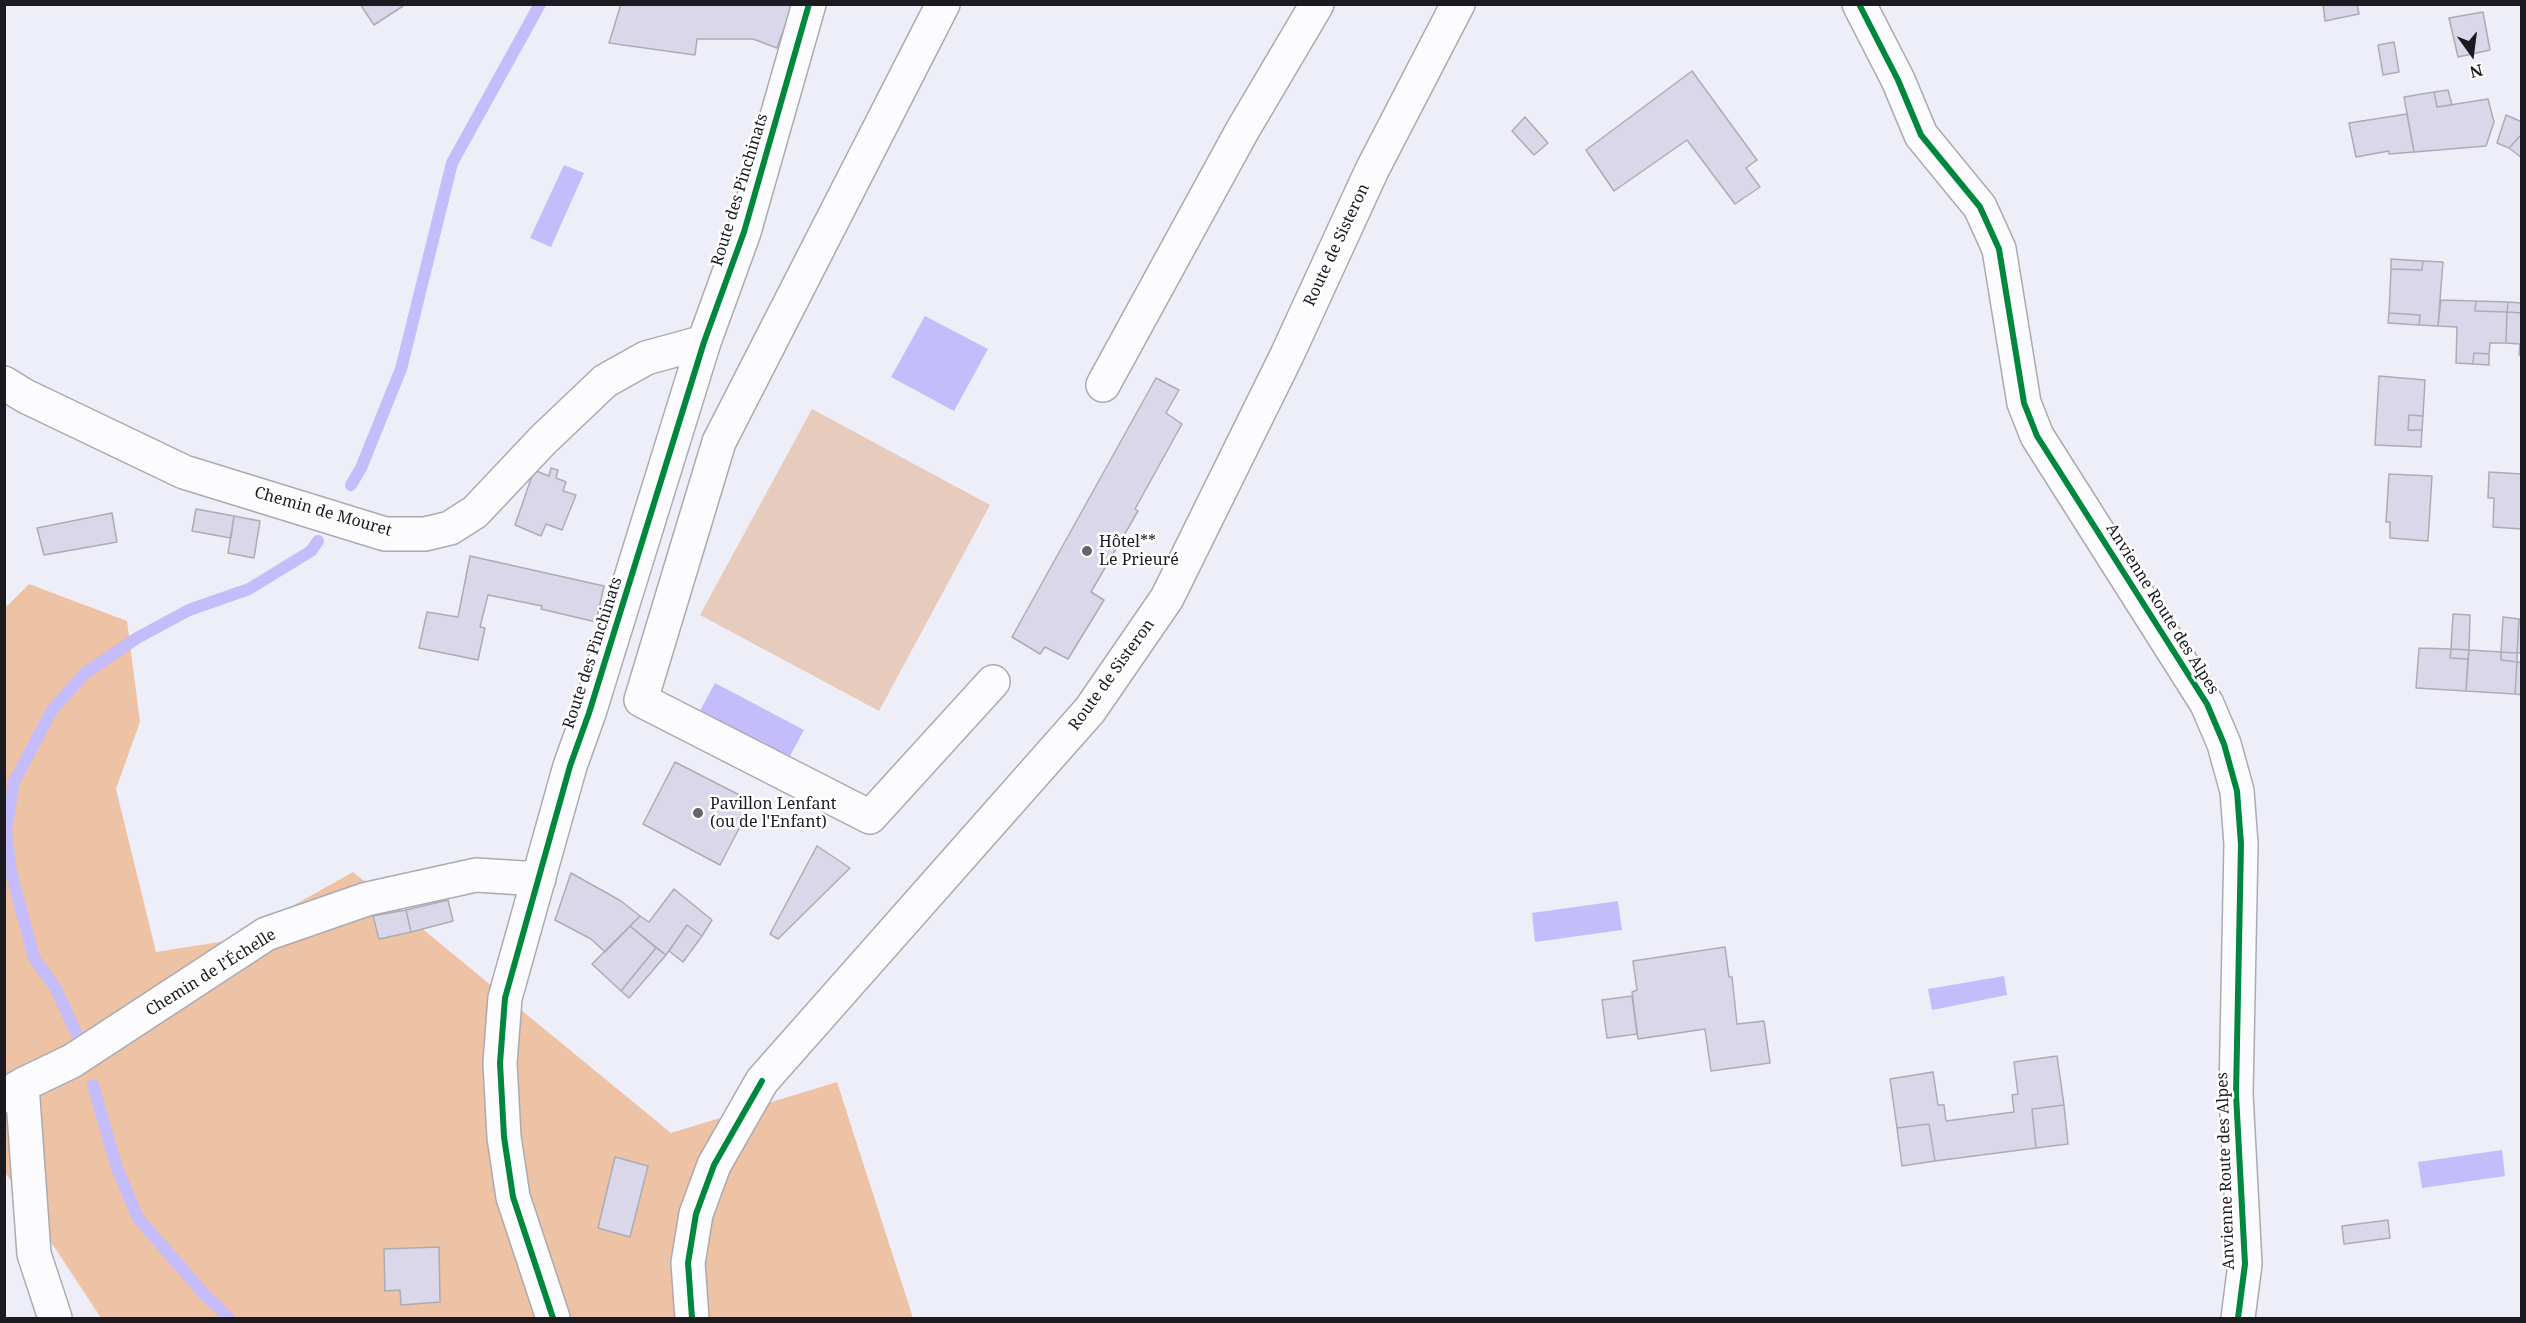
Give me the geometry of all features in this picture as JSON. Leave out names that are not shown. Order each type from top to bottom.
[{"type":"street","name":"Route des Pinchinats","points":[[553,1318],[513,1197],[504,1137],[500,1064],[505,998],[570,766],[589,713],[704,342],[744,232],[809,4]]},
{"type":"street","points":[[943,4],[720,442],[641,700],[870,816],[993,682]]},
{"type":"street","points":[[1103,385],[1242,131],[1317,4]]},
{"type":"street","name":"Route de Sisteron","points":[[692,1318],[688,1263],[696,1214],[714,1165],[762,1081],[1090,710],[1167,598],[1281,365],[1372,170],[1458,4]]},
{"type":"street","name":"Anvienne Route des Alpes","points":[[1859,4],[1898,80],[1921,135],[1980,207],[1999,249],[2024,403],[2037,436],[2206,705],[2224,744],[2237,791],[2241,844],[2236,1094],[2245,1264],[2238,1318]]},
{"type":"street","name":"Chemin de Mouret","points":[[4,383],[25,396],[184,472],[385,534],[425,534],[450,528],[475,512],[543,440],[605,381],[646,358],[704,342]]},
{"type":"street","name":"Chemin de l’Échelle","points":[[13,1090],[72,1061],[266,934],[367,899],[476,875],[538,879]]},
{"type":"street","points":[[13,1090],[34,1254],[55,1318]]},
{"type":"shaded area","points":[[564,165],[584,173],[551,247],[530,238]]},
{"type":"shaded area","points":[[925,316],[988,349],[954,411],[891,377]]},
{"type":"shaded area","points":[[812,409],[990,505],[879,711],[700,615]]},
{"type":"shaded area","points":[[29,584],[127,621],[140,722],[116,789],[156,952],[232,940],[353,872],[671,1133],[837,1082],[913,1318],[101,1318],[5,1172],[4,609]]},
{"type":"shaded area","points":[[715,683],[804,730],[784,767],[695,720]]},
{"type":"shaded area","points":[[1618,901],[1622,930],[1535,942],[1532,913]]},
{"type":"shaded area","points":[[2004,976],[2007,995],[1932,1010],[1928,989]]},
{"type":"shaded area","points":[[2502,1150],[2505,1176],[2422,1188],[2418,1162]]},
{"type":"building","points":[[360,4],[402,4],[403,6],[374,25]]},
{"type":"building","points":[[621,4],[793,4],[777,48],[753,39],[697,39],[695,55],[609,43]]},
{"type":"building","points":[[2323,4],[2357,4],[2359,14],[2325,21]]},
{"type":"building","points":[[2483,12],[2490,50],[2458,57],[2449,18]]},
{"type":"building","points":[[2394,42],[2399,72],[2383,75],[2378,45]]},
{"type":"building","points":[[1692,71],[1757,160],[1746,168],[1760,187],[1735,204],[1687,140],[1614,191],[1586,150]]},
{"type":"building","points":[[2448,90],[2452,105],[2437,107],[2434,92]]},
{"type":"building","points":[[2434,92],[2437,107],[2488,99],[2494,122],[2486,146],[2414,152],[2404,97]]},
{"type":"building","points":[[2407,114],[2414,152],[2389,154],[2389,151],[2356,157],[2349,123]]},
{"type":"building","points":[[2506,115],[2522,122],[2522,134],[2509,148],[2497,143]]},
{"type":"building","points":[[1525,117],[1548,143],[1534,155],[1512,131]]},
{"type":"building","points":[[2522,134],[2522,158],[2509,148]]},
{"type":"building","points":[[2391,259],[2423,261],[2422,270],[2391,269]]},
{"type":"building","points":[[2423,261],[2443,262],[2438,326],[2419,325],[2420,315],[2389,313],[2391,269],[2422,270]]},
{"type":"building","points":[[2441,300],[2476,301],[2475,311],[2507,312],[2506,343],[2490,343],[2489,354],[2474,353],[2473,364],[2456,363],[2457,327],[2438,326]]},
{"type":"building","points":[[2476,301],[2508,302],[2507,312],[2475,311]]},
{"type":"building","points":[[2508,302],[2522,303],[2522,313],[2507,312]]},
{"type":"building","points":[[2507,312],[2522,313],[2522,355],[2519,355],[2520,344],[2506,343]]},
{"type":"building","points":[[2389,313],[2420,315],[2419,325],[2388,323]]},
{"type":"building","points":[[2474,353],[2489,354],[2489,365],[2473,364]]},
{"type":"building","points":[[2379,376],[2425,380],[2423,416],[2409,415],[2408,430],[2422,430],[2421,447],[2375,445]]},
{"type":"building","name":"Hôtel** Le Prieuré","points":[[1156,378],[1179,390],[1166,413],[1182,424],[1135,509],[1138,511],[1091,592],[1104,600],[1068,659],[1045,647],[1040,654],[1012,637]]},
{"type":"building","points":[[2409,415],[2423,416],[2422,430],[2408,430]]},
{"type":"building","points":[[551,468],[558,470],[556,478],[566,482],[563,491],[576,495],[562,530],[546,524],[541,536],[515,525],[534,470],[549,476]]},
{"type":"building","points":[[2489,472],[2522,474],[2522,529],[2493,527],[2494,498],[2488,498]]},
{"type":"building","points":[[2389,474],[2432,476],[2428,541],[2390,538],[2390,522],[2386,522]]},
{"type":"building","points":[[196,509],[234,516],[231,538],[192,531]]},
{"type":"building","points":[[112,513],[117,542],[44,555],[37,528]]},
{"type":"building","points":[[234,516],[260,521],[254,558],[228,553]]},
{"type":"building","points":[[470,556],[604,586],[596,622],[541,609],[542,606],[488,595],[480,627],[485,628],[478,660],[419,648],[427,612],[458,617]]},
{"type":"building","points":[[2453,614],[2470,615],[2469,650],[2451,649]]},
{"type":"building","points":[[2503,617],[2519,619],[2517,653],[2501,652]]},
{"type":"building","points":[[2519,619],[2522,619],[2522,653],[2517,653]]},
{"type":"building","points":[[2419,648],[2451,649],[2450,658],[2468,659],[2466,691],[2416,688]]},
{"type":"building","points":[[2451,649],[2469,650],[2468,659],[2450,658]]},
{"type":"building","points":[[2469,650],[2501,652],[2501,660],[2517,662],[2515,694],[2466,691]]},
{"type":"building","points":[[2501,652],[2517,653],[2517,662],[2501,660]]},
{"type":"building","points":[[2517,662],[2522,662],[2522,695],[2515,694]]},
{"type":"building","name":"Pavillon Lenfant (ou de l'Enfant)","points":[[675,762],[753,802],[720,865],[643,824]]},
{"type":"building","points":[[817,846],[850,868],[778,939],[770,934]]},
{"type":"building","points":[[571,873],[621,901],[640,916],[605,952],[591,939],[555,920]]},
{"type":"building","points":[[674,889],[712,920],[702,936],[687,925],[666,955],[630,926],[640,916],[649,922]]},
{"type":"building","points":[[448,900],[453,921],[411,932],[406,910]]},
{"type":"building","points":[[406,910],[411,932],[379,939],[373,916]]},
{"type":"building","points":[[687,925],[702,936],[683,962],[669,951]]},
{"type":"building","points":[[630,926],[656,948],[621,991],[592,964]]},
{"type":"building","points":[[1725,947],[1729,977],[1732,977],[1737,1024],[1764,1021],[1770,1063],[1711,1071],[1705,1029],[1638,1039],[1632,992],[1637,990],[1633,961]]},
{"type":"building","points":[[656,948],[666,955],[629,998],[621,991]]},
{"type":"building","points":[[1632,996],[1637,1034],[1607,1038],[1602,1000]]},
{"type":"building","points":[[2057,1056],[2064,1105],[2032,1109],[2036,1148],[1935,1161],[1929,1124],[1897,1128],[1890,1079],[1933,1072],[1938,1105],[1944,1105],[1946,1121],[2014,1112],[2012,1095],[2018,1094],[2014,1062]]},
{"type":"building","points":[[2064,1105],[2068,1144],[2036,1148],[2032,1109]]},
{"type":"building","points":[[1929,1124],[1935,1161],[1902,1166],[1897,1128]]},
{"type":"building","points":[[615,1157],[648,1166],[630,1237],[598,1228]]},
{"type":"building","points":[[2388,1220],[2390,1238],[2344,1244],[2342,1226]]},
{"type":"building","points":[[439,1247],[440,1302],[401,1305],[400,1290],[385,1291],[384,1249]]},
{"type":"waterway","points":[[351,485],[361,468],[401,369],[452,163],[540,4]]},
{"type":"waterway","points":[[81,1043],[55,987],[34,958],[11,872],[6,831],[14,782],[52,710],[84,674],[137,638],[189,610],[249,589],[311,551],[318,541]]},
{"type":"waterway","points":[[93,1085],[117,1168],[138,1218],[205,1295],[229,1318]]},
{"type":"cycle path","points":[[553,1318],[513,1197],[504,1137],[500,1063],[505,998],[570,766],[589,713],[704,342],[744,232],[809,4]]},
{"type":"cycle path","points":[[1859,4],[1898,80],[1921,135],[1980,207],[1999,249],[2024,403],[2037,436],[2207,704],[2224,744],[2237,791],[2241,844],[2236,1094],[2245,1264],[2238,1318]]},
{"type":"cycle path","points":[[692,1318],[688,1263],[696,1214],[714,1165],[762,1081]]},
{"type":"place","name":"Hôtel** Le Prieuré","points":[[1087,551]]},
{"type":"place","name":"Pavillon Lenfant (ou de l'Enfant)","points":[[698,813]]}]
